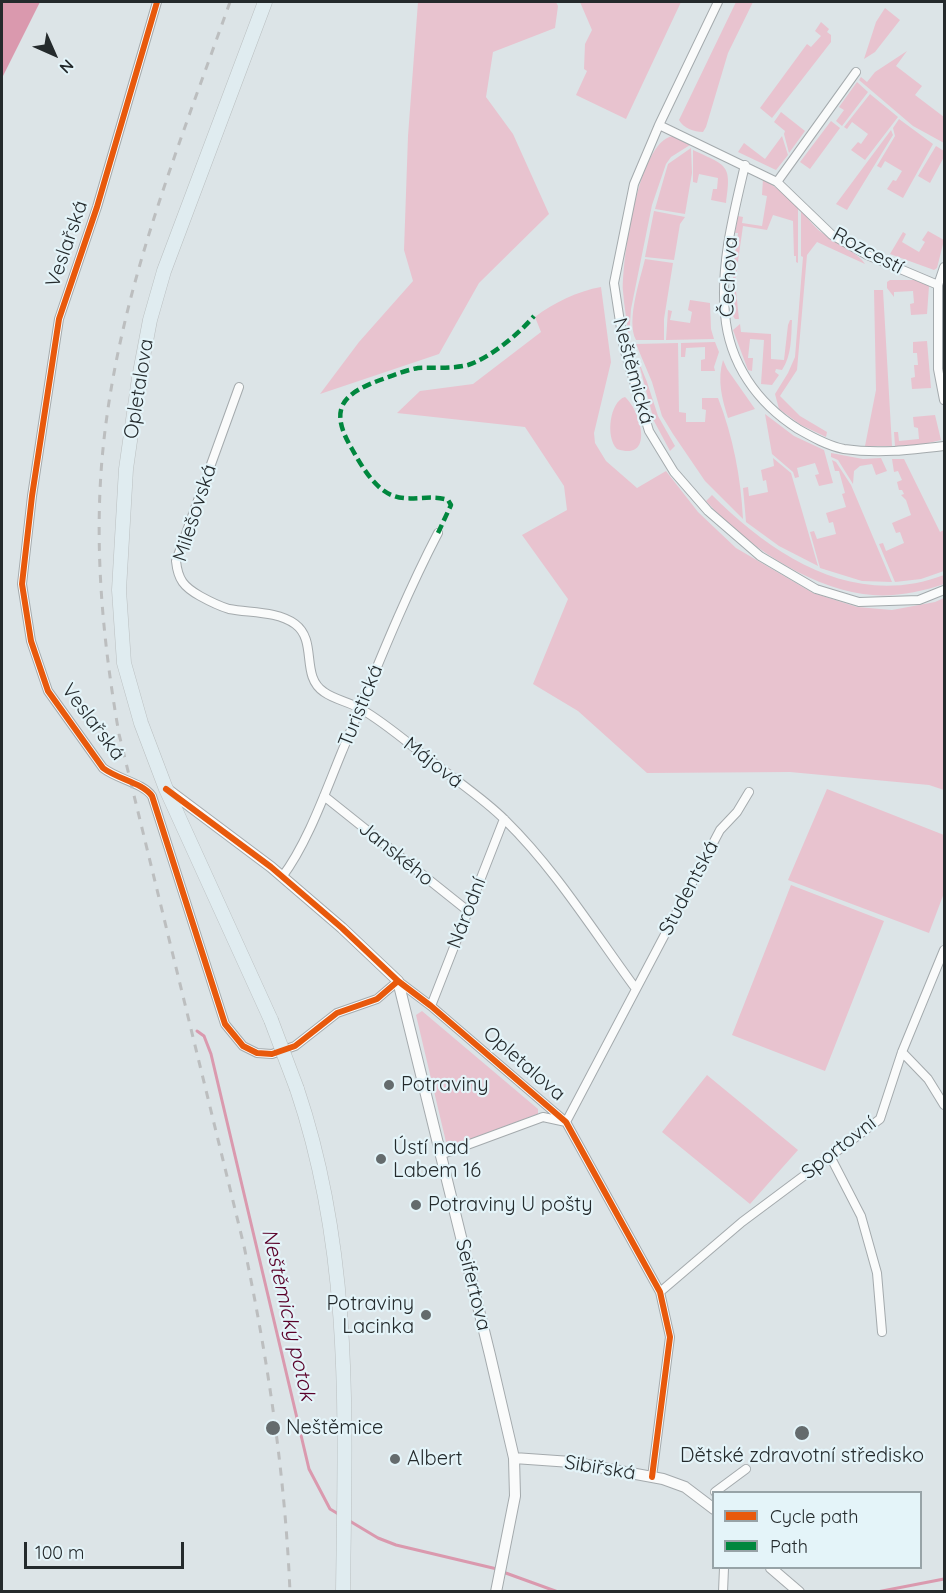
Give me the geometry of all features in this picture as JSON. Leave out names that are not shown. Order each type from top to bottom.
[{"type":"main road","name":"Opletalova","points":[[265,2],[164,271],[150,320],[131,425],[119,590],[124,663],[141,723],[166,789],[271,1020],[297,1089],[324,1187],[336,1261],[344,1366],[343,1592]]},
{"type":"street","name":"Veslařská","points":[[157,2],[97,207],[58,319],[32,496],[22,584],[31,641],[48,691],[103,768],[113,776],[146,788],[152,796],[225,1024],[243,1046],[257,1053],[272,1054],[295,1046],[337,1013],[377,999],[398,981]]},
{"type":"street","name":"Neštěmická","points":[[718,2],[659,125],[634,184],[614,283],[623,344],[649,431],[674,472],[708,511],[760,556],[816,589],[859,602],[919,600],[945,590]]},
{"type":"street","points":[[777,182],[856,72]]},
{"type":"street","name":"Rozcestí","points":[[659,125],[777,182],[832,235],[867,255],[938,285]]},
{"type":"street","name":"Čechova","points":[[745,165],[729,240],[724,313],[728,340],[743,372],[761,400],[779,417],[814,438],[842,448],[885,453],[945,446]]},
{"type":"street","points":[[945,267],[938,285],[938,369],[945,400]]},
{"type":"street","name":"Milešovská","points":[[239,387],[176,561],[177,573],[181,583],[188,589],[220,606],[281,616],[294,624],[302,631],[309,649],[310,673],[316,684],[324,692],[360,708]]},
{"type":"street","name":"Turistická","points":[[282,877],[291,864],[324,796],[396,621],[438,533]]},
{"type":"street","name":"Májová","points":[[360,708],[504,819]]},
{"type":"street","name":"Opletalova","points":[[166,789],[282,877],[342,928],[398,981],[431,1006],[566,1122],[660,1292],[670,1337],[652,1477]]},
{"type":"street","name":"Studentská","points":[[566,1122],[720,830],[737,812],[748,792]]},
{"type":"street","name":"Janského","points":[[324,796],[468,911]]},
{"type":"street","points":[[504,819],[546,864],[636,989]]},
{"type":"street","name":"Národní","points":[[431,1006],[504,819]]},
{"type":"street","name":"Sportovní","points":[[660,1292],[742,1222],[880,1119],[902,1052],[945,950]]},
{"type":"street","name":"Seifertova","points":[[398,981],[514,1458],[515,1496],[496,1592]]},
{"type":"street","points":[[902,1052],[928,1079],[944,1101]]},
{"type":"street","points":[[440,1155],[543,1117],[566,1122]]},
{"type":"street","points":[[830,1156],[861,1216],[877,1273],[882,1332]]},
{"type":"street","name":"Sibiřská","points":[[514,1458],[571,1462],[663,1479],[711,1496]]},
{"type":"street","points":[[717,1491],[746,1469]]},
{"type":"street","points":[[723,1592],[724,1569]]},
{"type":"street","points":[[772,1569],[799,1592]]},
{"type":"shaded area","points":[[2,2],[40,2],[2,78]]},
{"type":"shaded area","points":[[418,2],[556,2],[558,6],[555,28],[493,52],[486,97],[513,134],[549,214],[479,283],[439,354],[320,394],[359,342],[413,281],[404,250],[408,136]]},
{"type":"shaded area","points":[[580,2],[681,2],[626,119],[576,95],[587,71],[584,69],[585,44],[592,30]]},
{"type":"shaded area","points":[[736,2],[753,2],[728,53],[706,127],[703,132],[693,130],[679,120]]},
{"type":"shaded area","points":[[885,8],[900,20],[875,52],[864,59],[876,22]]},
{"type":"shaded area","points":[[821,22],[829,29],[827,32],[831,35],[831,42],[772,118],[760,108],[807,44],[811,47],[821,36],[815,31]]},
{"type":"shaded area","points":[[907,51],[896,66],[922,86],[915,95],[944,117],[944,143],[913,126],[859,80],[861,77],[867,82],[875,72]]},
{"type":"shaded area","points":[[857,82],[868,92],[842,126],[836,121],[844,110],[839,107]]},
{"type":"shaded area","points":[[870,94],[898,117],[865,160],[851,150],[858,142],[861,144],[868,134],[852,122],[847,129],[844,127]]},
{"type":"shaded area","points":[[781,112],[805,131],[789,153],[785,131],[774,122]]},
{"type":"shaded area","points":[[899,119],[933,144],[903,198],[887,189],[902,171],[885,161],[881,168],[877,166],[895,136],[893,128]]},
{"type":"shaded area","points":[[831,121],[840,128],[810,169],[800,162]]},
{"type":"shaded area","points":[[891,130],[893,135],[847,210],[836,204]]},
{"type":"shaded area","points":[[673,136],[690,145],[671,157],[666,164],[652,205],[631,309],[629,337],[623,297],[623,276],[634,204],[650,158],[661,143]]},
{"type":"shaded area","points":[[782,136],[788,155],[776,170],[738,152],[744,143],[765,159]]},
{"type":"shaded area","points":[[936,146],[944,151],[944,157],[930,183],[918,176]]},
{"type":"shaded area","points":[[691,148],[692,173],[685,214],[655,209],[668,164]]},
{"type":"shaded area","points":[[693,150],[724,168],[728,181],[726,203],[711,200],[713,189],[717,189],[718,178],[699,174],[697,183],[693,182]]},
{"type":"shaded area","points":[[763,179],[781,191],[798,207],[798,263],[794,256],[793,221],[773,215],[767,230],[743,226],[735,282],[739,319],[735,319],[729,310],[733,310],[733,267],[738,216],[743,217],[742,223],[762,226],[767,196],[762,195]]},
{"type":"shaded area","points":[[801,210],[818,230],[852,251],[865,264],[817,242],[807,255],[797,370],[780,396],[800,416],[827,432],[826,437],[801,425],[779,409],[775,394],[795,357],[803,257],[801,256]]},
{"type":"shaded area","points":[[654,211],[685,217],[680,224],[674,260],[645,257]]},
{"type":"shaded area","points":[[928,231],[944,240],[937,268],[934,270],[890,254],[903,232],[906,234],[902,242],[919,252],[925,242],[922,240]]},
{"type":"shaded area","points":[[645,259],[673,263],[664,319],[664,340],[636,340],[633,332],[633,312]]},
{"type":"shaded area","points":[[916,280],[929,286],[927,314],[911,315],[910,304],[914,303],[913,291],[894,292],[894,297],[887,288],[887,282]]},
{"type":"shaded area","points":[[601,287],[611,362],[594,433],[595,443],[606,461],[637,488],[666,471],[698,512],[736,548],[813,593],[857,607],[892,610],[935,602],[944,598],[944,790],[929,785],[790,772],[647,773],[578,711],[533,684],[568,599],[522,535],[567,510],[564,486],[525,427],[397,413],[420,391],[473,384],[541,332],[535,317],[566,298]]},
{"type":"shaded area","points":[[874,290],[883,290],[892,446],[865,446],[876,390]]},
{"type":"shaded area","points":[[690,300],[710,303],[711,329],[714,339],[666,340],[668,310],[672,311],[670,320],[690,323],[692,312],[688,310]]},
{"type":"shaded area","points":[[790,320],[792,320],[788,358],[782,370],[776,369],[775,372],[779,375],[772,385],[761,384],[764,340],[750,339],[748,358],[753,358],[752,371],[748,370],[733,330],[740,324],[741,332],[771,334],[771,359],[784,360]]},
{"type":"shaded area","points":[[927,341],[931,388],[912,389],[911,378],[915,377],[914,365],[918,365],[917,353],[913,353],[913,342]]},
{"type":"shaded area","points":[[715,342],[719,352],[714,367],[715,371],[701,371],[701,360],[705,359],[705,347],[686,348],[685,357],[681,357],[681,343]]},
{"type":"shaded area","points":[[678,343],[679,412],[686,413],[686,422],[705,422],[706,410],[702,409],[702,398],[718,398],[735,457],[743,519],[705,481],[673,434],[662,416],[652,382],[636,344]]},
{"type":"shaded area","points":[[638,360],[658,416],[675,446],[670,451],[654,421]]},
{"type":"shaded area","points":[[723,360],[755,409],[728,418],[720,382]]},
{"type":"shaded area","points":[[625,397],[636,413],[641,433],[637,448],[629,451],[617,449],[613,443],[610,428],[616,405]]},
{"type":"shaded area","points":[[765,414],[794,436],[824,450],[833,483],[819,486],[815,475],[819,474],[815,463],[797,468],[799,477],[795,478],[793,472],[772,454]]},
{"type":"shaded area","points":[[935,415],[941,440],[920,445],[895,446],[894,432],[898,432],[899,441],[919,439],[918,428],[914,427],[913,417]]},
{"type":"shaded area","points":[[831,453],[863,459],[881,458],[887,471],[876,475],[872,464],[860,466],[854,471],[853,484],[838,460],[831,457]]},
{"type":"shaded area","points":[[773,458],[791,473],[818,566],[779,546],[746,522],[743,488],[748,487],[749,496],[768,492],[761,470],[774,466]]},
{"type":"shaded area","points":[[892,459],[904,459],[940,532],[944,530],[944,571],[921,579],[895,582],[879,544],[883,543],[886,551],[904,543],[900,532],[896,533],[892,523],[911,515],[906,500],[901,495],[904,494],[902,490],[899,490],[897,482],[902,480],[898,471],[894,472]]},
{"type":"shaded area","points":[[832,460],[836,462],[851,485],[892,582],[862,581],[820,568],[810,532],[814,531],[817,539],[836,534],[833,522],[829,523],[826,513],[846,507],[839,471],[835,471]]},
{"type":"shaded area","points":[[712,495],[762,538],[789,557],[818,571],[848,581],[879,586],[911,584],[944,575],[944,584],[914,592],[883,595],[863,594],[819,582],[757,547],[706,501]]},
{"type":"shaded area","points":[[827,789],[944,835],[944,893],[929,933],[788,880]]},
{"type":"shaded area","points":[[791,885],[884,921],[825,1071],[732,1035]]},
{"type":"shaded area","points":[[422,1011],[538,1109],[538,1114],[454,1145],[446,1142],[416,1015]]},
{"type":"shaded area","points":[[707,1075],[798,1150],[750,1204],[662,1132]]},
{"type":"waterway","name":"Neštěmický potok","points":[[197,1031],[204,1036],[211,1054],[309,1469],[330,1509],[340,1515]]},
{"type":"waterway","name":"Neštěmický potok","points":[[348,1520],[378,1538],[396,1545],[497,1569]]},
{"type":"waterway","name":"Neštěmický potok","points":[[503,1572],[558,1592]]},
{"type":"waterway","name":"Neštěmický potok","points":[[877,1592],[944,1579]]},
{"type":"railway","points":[[230,2],[174,157],[126,315],[106,423],[102,462],[100,579],[107,657],[119,734],[253,1289],[280,1461],[290,1592]]},
{"type":"marked path","points":[[438,533],[451,505],[448,500],[400,498],[387,493],[375,483],[364,469],[345,435],[341,422],[343,404],[349,396],[369,384],[405,371],[418,368],[462,366],[477,362],[504,344],[534,316]]},
{"type":"cycle path","points":[[157,2],[97,207],[59,319],[32,496],[22,584],[31,641],[48,691],[103,768],[143,788],[152,796],[225,1024],[243,1046],[257,1053],[272,1054],[295,1046],[337,1013],[377,999],[398,981]]},
{"type":"cycle path","points":[[166,789],[271,867],[342,928],[398,981],[431,1006],[566,1122],[660,1292],[670,1337],[652,1477]]},
{"type":"place","name":"Potraviny","points":[[389,1085]]},
{"type":"place","name":"Ústí nad Labem 16","points":[[381,1159]]},
{"type":"place","name":"Potraviny U pošty","points":[[416,1205]]},
{"type":"place","name":"Potraviny Lacinka","points":[[426,1315]]},
{"type":"place","name":"Neštěmice","points":[[273,1428]]},
{"type":"place","name":"Dětské zdravotní středisko","points":[[802,1433]]},
{"type":"place","name":"Albert","points":[[395,1459]]}]
